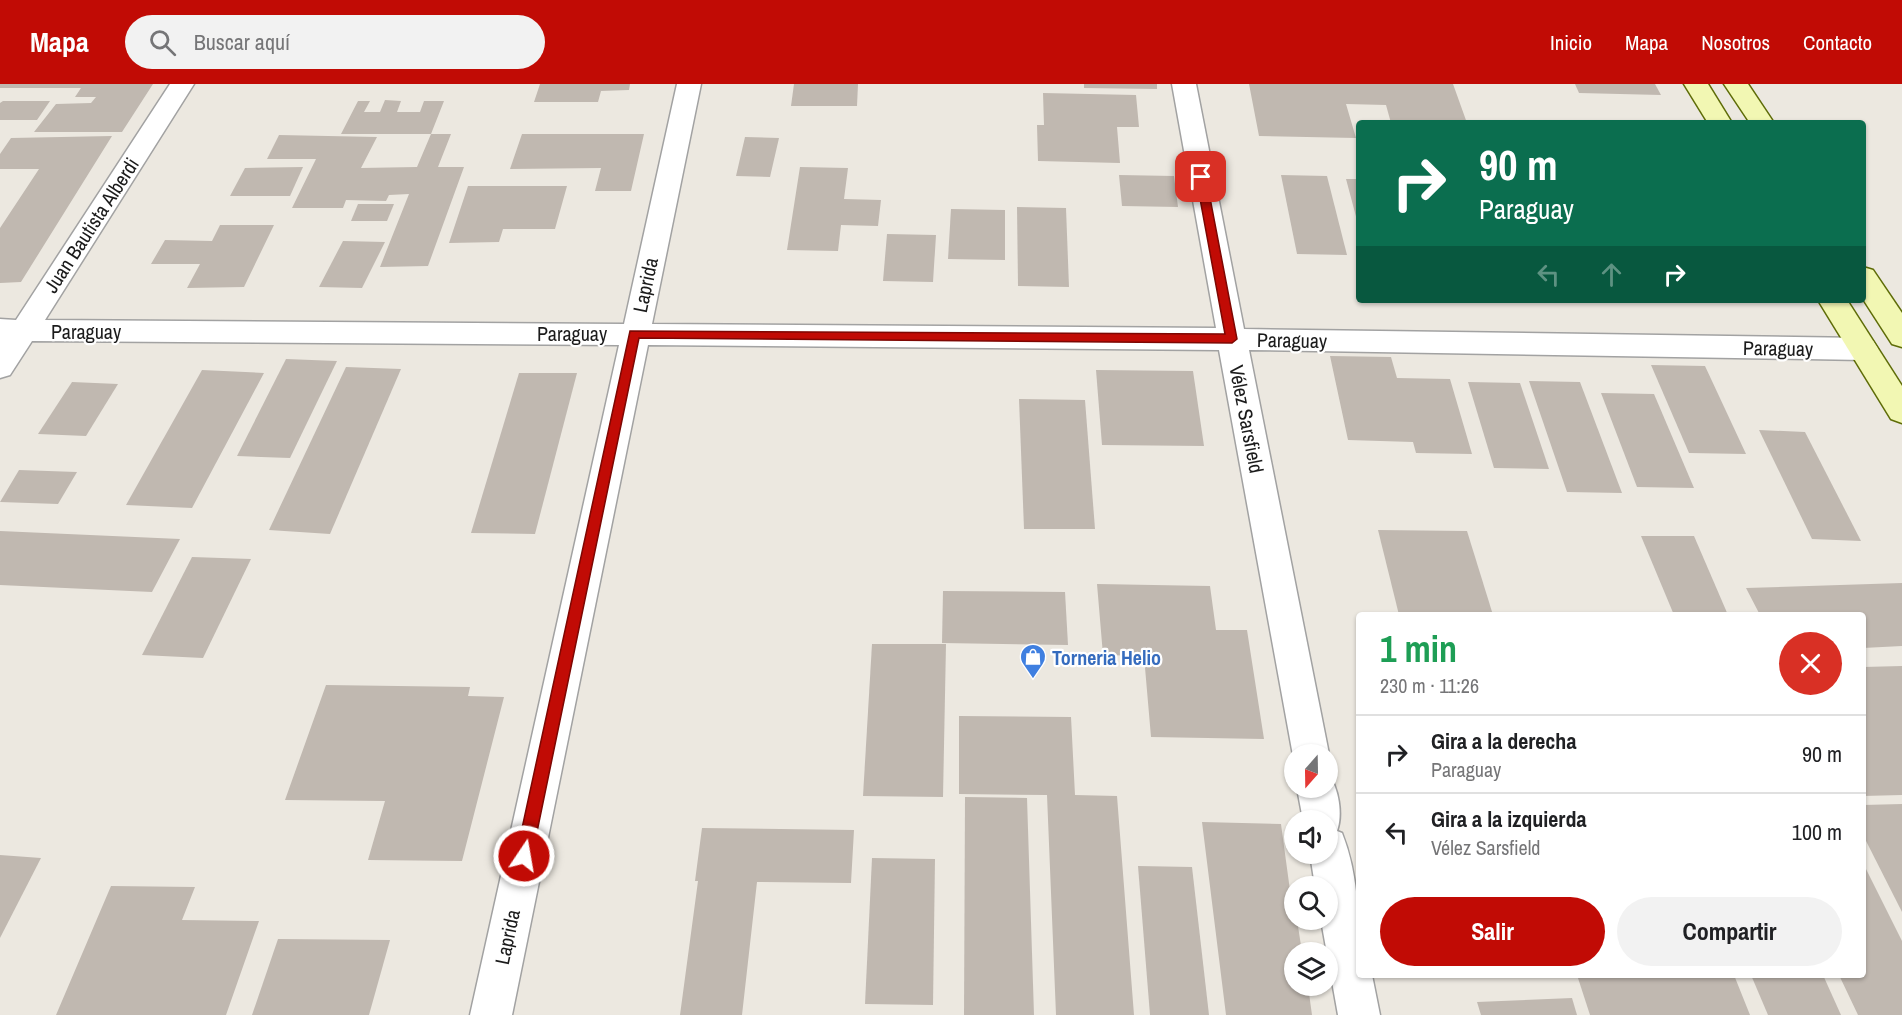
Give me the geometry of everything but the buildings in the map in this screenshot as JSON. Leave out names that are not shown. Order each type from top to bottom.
[{"type":"main road","points":[[1696,84],[1718,120]]},
{"type":"main road","points":[[1736,84],[1760,120]]},
{"type":"main road","points":[[1866,282],[1902,336]]},
{"type":"main road","points":[[1834,303],[1902,411]]},
{"type":"street","name":"Juan Bautista Alberdi","points":[[0,367],[11,330],[182,84]]},
{"type":"street","name":"Laprida","points":[[491,1015],[689,84]]},
{"type":"street","name":"Vélez Sarsfield","points":[[1184,84],[1308,744]]},
{"type":"street","name":"Paraguay","points":[[11,330],[1232,339],[1863,349]]},
{"type":"street","points":[[1331,864],[1359,1015]]},
{"type":"place","name":"Torneria Helio","points":[[1033,680]]},
{"type":"route","points":[[524,856],[634,334],[1232,339],[1201,177]]}]
